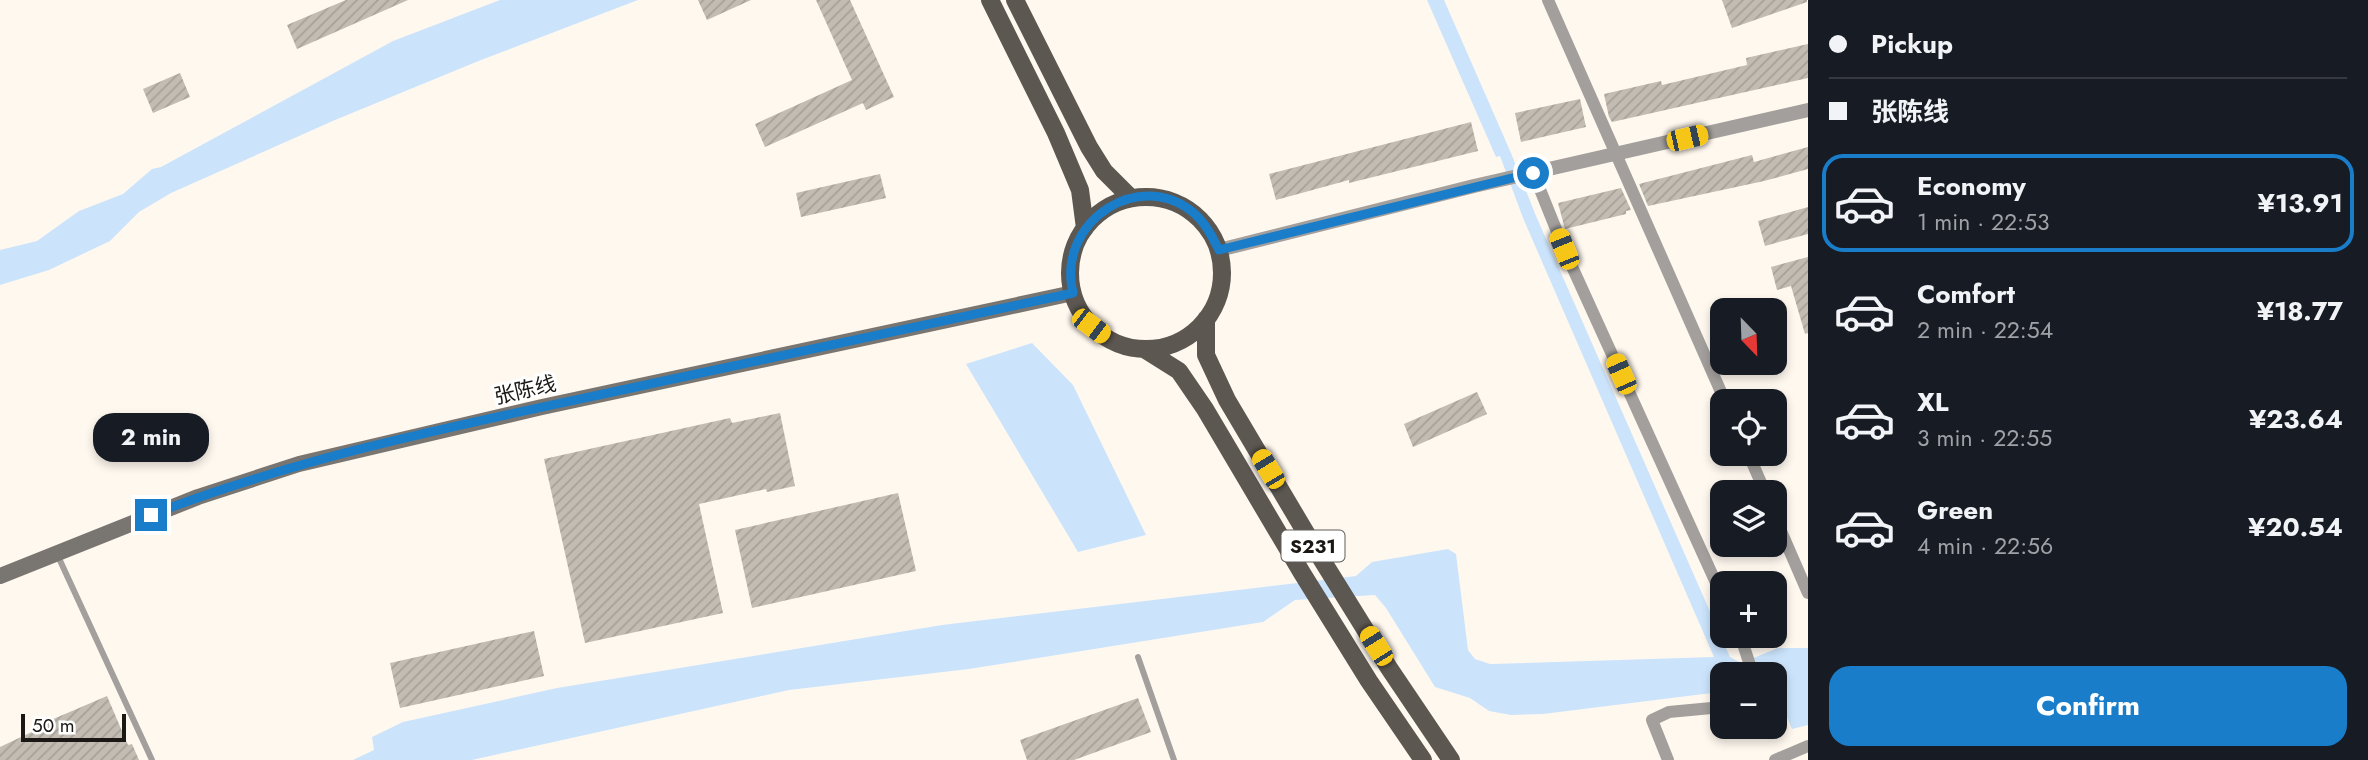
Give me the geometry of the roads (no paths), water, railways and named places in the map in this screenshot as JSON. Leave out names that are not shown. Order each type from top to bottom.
[{"type":"main road","points":[[990,0],[1056,133],[1080,190],[1085,228]]},
{"type":"main road","points":[[1014,0],[1088,147],[1104,171],[1131,198]]},
{"type":"main road","points":[[1157,197],[1182,206],[1198,217],[1219,250],[1222,266],[1220,290],[1206,319],[1187,337],[1164,347],[1144,349],[1109,340],[1091,326],[1076,304],[1073,293],[1070,279],[1071,257],[1079,237],[1107,207],[1131,198],[1157,197]]},
{"type":"main road","name":"张陈线","points":[[0,576],[198,497],[299,464],[541,407],[1073,293]]},
{"type":"main road","name":"S231","points":[[1206,319],[1206,355],[1227,400],[1322,560],[1450,760]]},
{"type":"main road","name":"S231","points":[[1144,349],[1179,371],[1205,409],[1369,681],[1423,760]]},
{"type":"street","points":[[1548,0],[1720,389]]},
{"type":"street","points":[[1219,250],[1533,173],[1808,110]]},
{"type":"street","points":[[1533,173],[1711,571]]},
{"type":"street","points":[[1787,545],[1808,593]]},
{"type":"street","points":[[1668,760],[1652,720],[1669,712],[1710,708]]},
{"type":"street","points":[[1775,760],[1808,746]]},
{"type":"lane","points":[[56,552],[152,760]]},
{"type":"lane","points":[[1138,657],[1174,760]]},
{"type":"water","points":[[500,0],[638,0],[335,120],[171,193],[139,212],[110,241],[49,270],[0,285],[0,250],[37,241],[79,211],[123,194],[152,169],[161,167],[393,41]]},
{"type":"water","points":[[1427,0],[1444,0],[1511,153],[1536,216],[1710,612],[1710,648],[1523,218],[1500,156],[1496,157]]},
{"type":"water","points":[[1032,343],[1073,385],[1146,535],[1078,552],[966,364]]},
{"type":"water","points":[[1448,549],[1456,554],[1468,650],[1475,659],[1490,664],[1714,657],[1710,648],[1726,648],[1730,657],[1739,662],[1710,662],[1710,693],[1543,714],[1511,715],[1489,711],[1470,698],[1435,687],[1386,608],[1375,595],[1295,600],[1263,622],[969,669],[789,690],[472,760],[353,760],[374,750],[372,737],[403,722],[557,688],[942,625],[1356,576],[1372,562]]},
{"type":"water","points":[[1778,648],[1808,648],[1808,725],[1792,729],[1787,717],[1787,662],[1743,662]]}]
